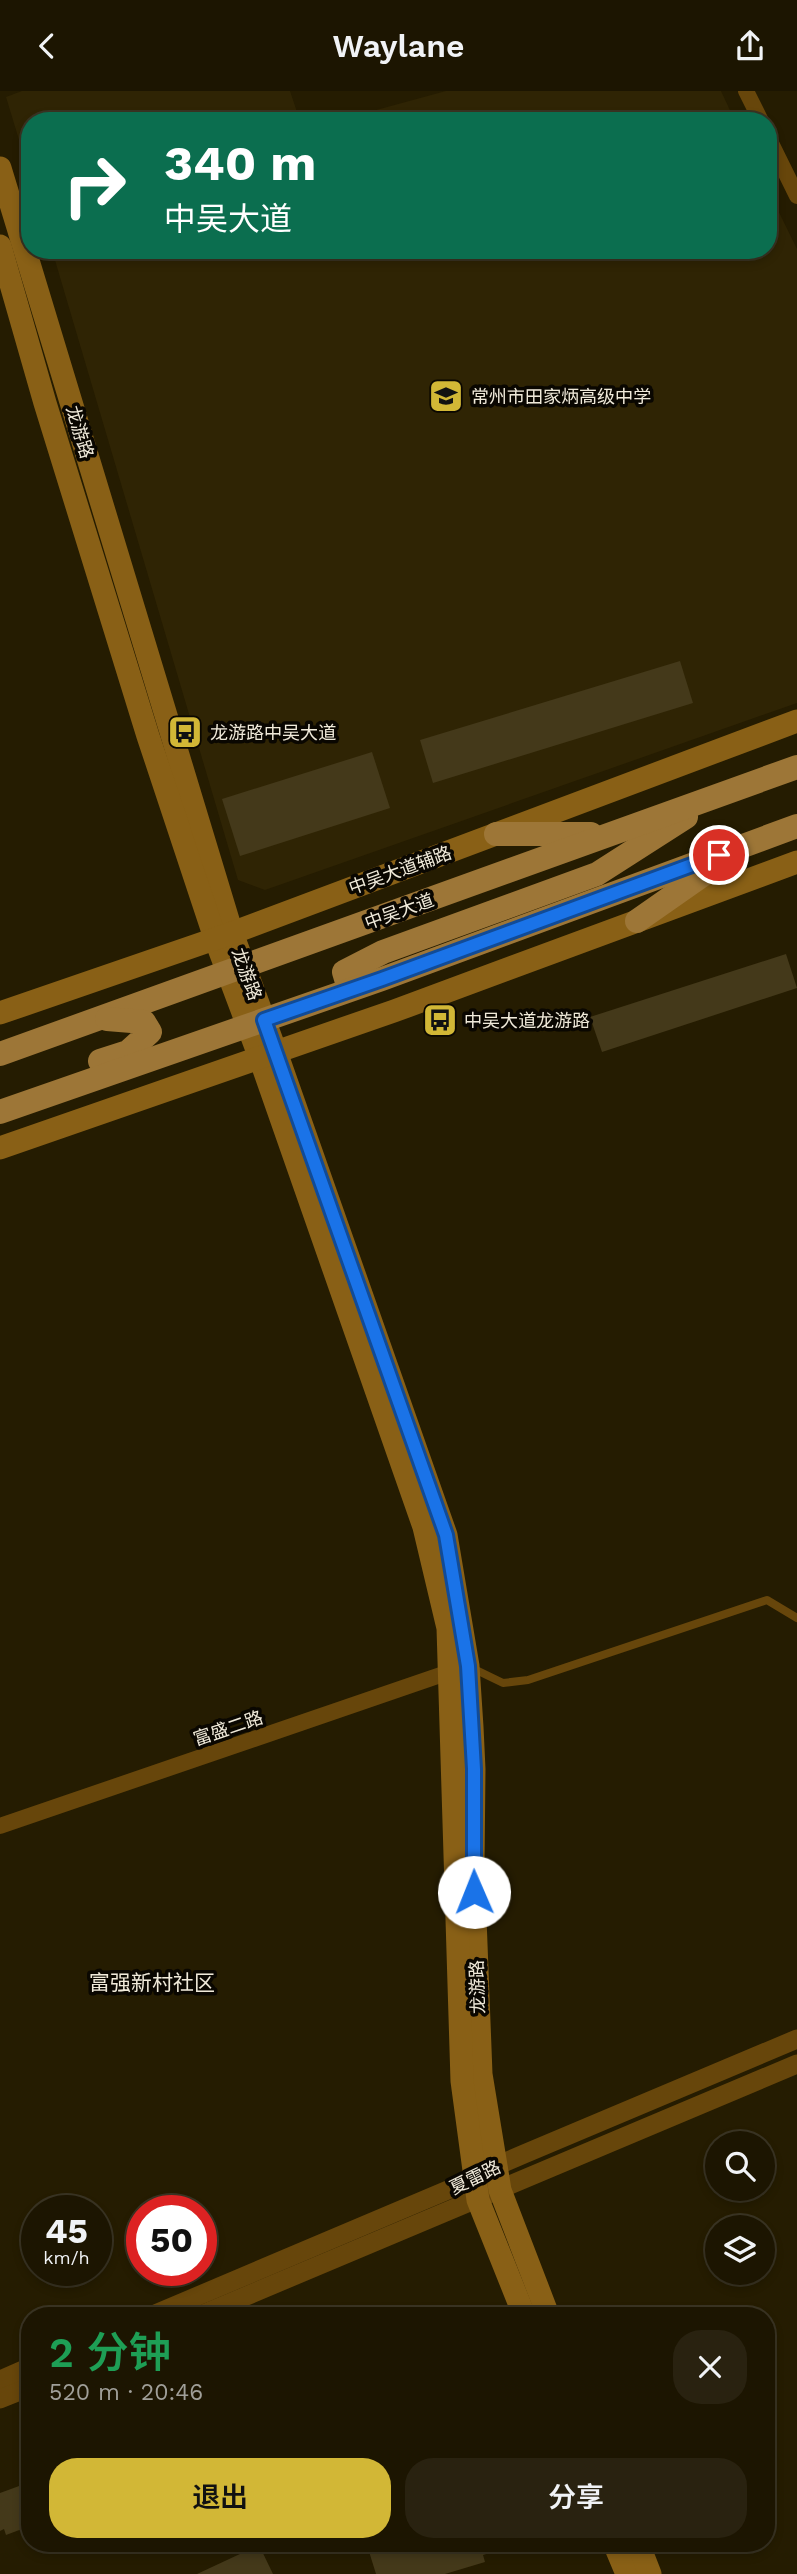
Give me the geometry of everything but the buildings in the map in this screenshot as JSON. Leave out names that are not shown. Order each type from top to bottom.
[{"type":"main road","name":"龙游路","points":[[0,168],[21,240]]},
{"type":"main road","name":"龙游路","points":[[0,246],[49,416],[148,736],[268,1055],[424,1527],[459,1669],[474,1769],[473,1866],[485,2171],[478,2200],[521,2307]]},
{"type":"main road","name":"龙游路","points":[[26,259],[223,936]]},
{"type":"main road","name":"中吴大道辅路","points":[[0,1013],[223,936],[797,721]]},
{"type":"main road","name":"中吴大道","points":[[0,1054],[797,767]]},
{"type":"main road","points":[[382,979],[346,982],[344,972],[383,952],[597,874],[722,794]]},
{"type":"main road","points":[[637,921],[745,845],[797,813]]},
{"type":"main road","points":[[0,1112],[382,979],[797,826]]},
{"type":"main road","points":[[496,834],[610,834]]},
{"type":"main road","points":[[0,1148],[268,1055],[797,862]]},
{"type":"main road","points":[[0,1095],[128,1052],[150,1032],[144,1022],[97,1019]]},
{"type":"main road","name":"龙游路","points":[[485,2171],[500,2190],[545,2307]]},
{"type":"main road","points":[[618,2552],[627,2574]]},
{"type":"main road","points":[[641,2552],[650,2574]]},
{"type":"street","points":[[746,91],[756,112]]},
{"type":"street","points":[[777,155],[797,196]]},
{"type":"street","name":"富盛二路","points":[[0,1826],[459,1669]]},
{"type":"street","name":"夏雷路","points":[[172,2307],[797,2039]]},
{"type":"street","name":"夏雷路","points":[[220,2307],[797,2064]]},
{"type":"street","points":[[0,2380],[21,2371]]},
{"type":"street","points":[[0,2399],[21,2391]]},
{"type":"lane","points":[[459,1669],[503,1683],[528,1680],[767,1600],[797,1618]]},
{"type":"shaded area","points":[[22,91],[290,91],[297,112],[21,112],[21,146],[6,97]]},
{"type":"shaded area","points":[[446,91],[721,91],[731,112],[369,112]]},
{"type":"shaded area","name":"常州市田家炳高级中学","points":[[777,208],[797,249],[797,703],[265,890],[238,880],[55,259],[777,259]]},
{"type":"place","name":"常州市田家炳高级中学","points":[[446,396]]},
{"type":"place","name":"龙游路中吴大道","points":[[185,732]]},
{"type":"place","name":"中吴大道龙游路","points":[[440,1020]]},
{"type":"district","name":"富强新村社区","points":[[152,1982]]},
{"type":"route","points":[[474,1892],[474,1769],[468,1666],[446,1535],[264,1020],[719,855]]}]
